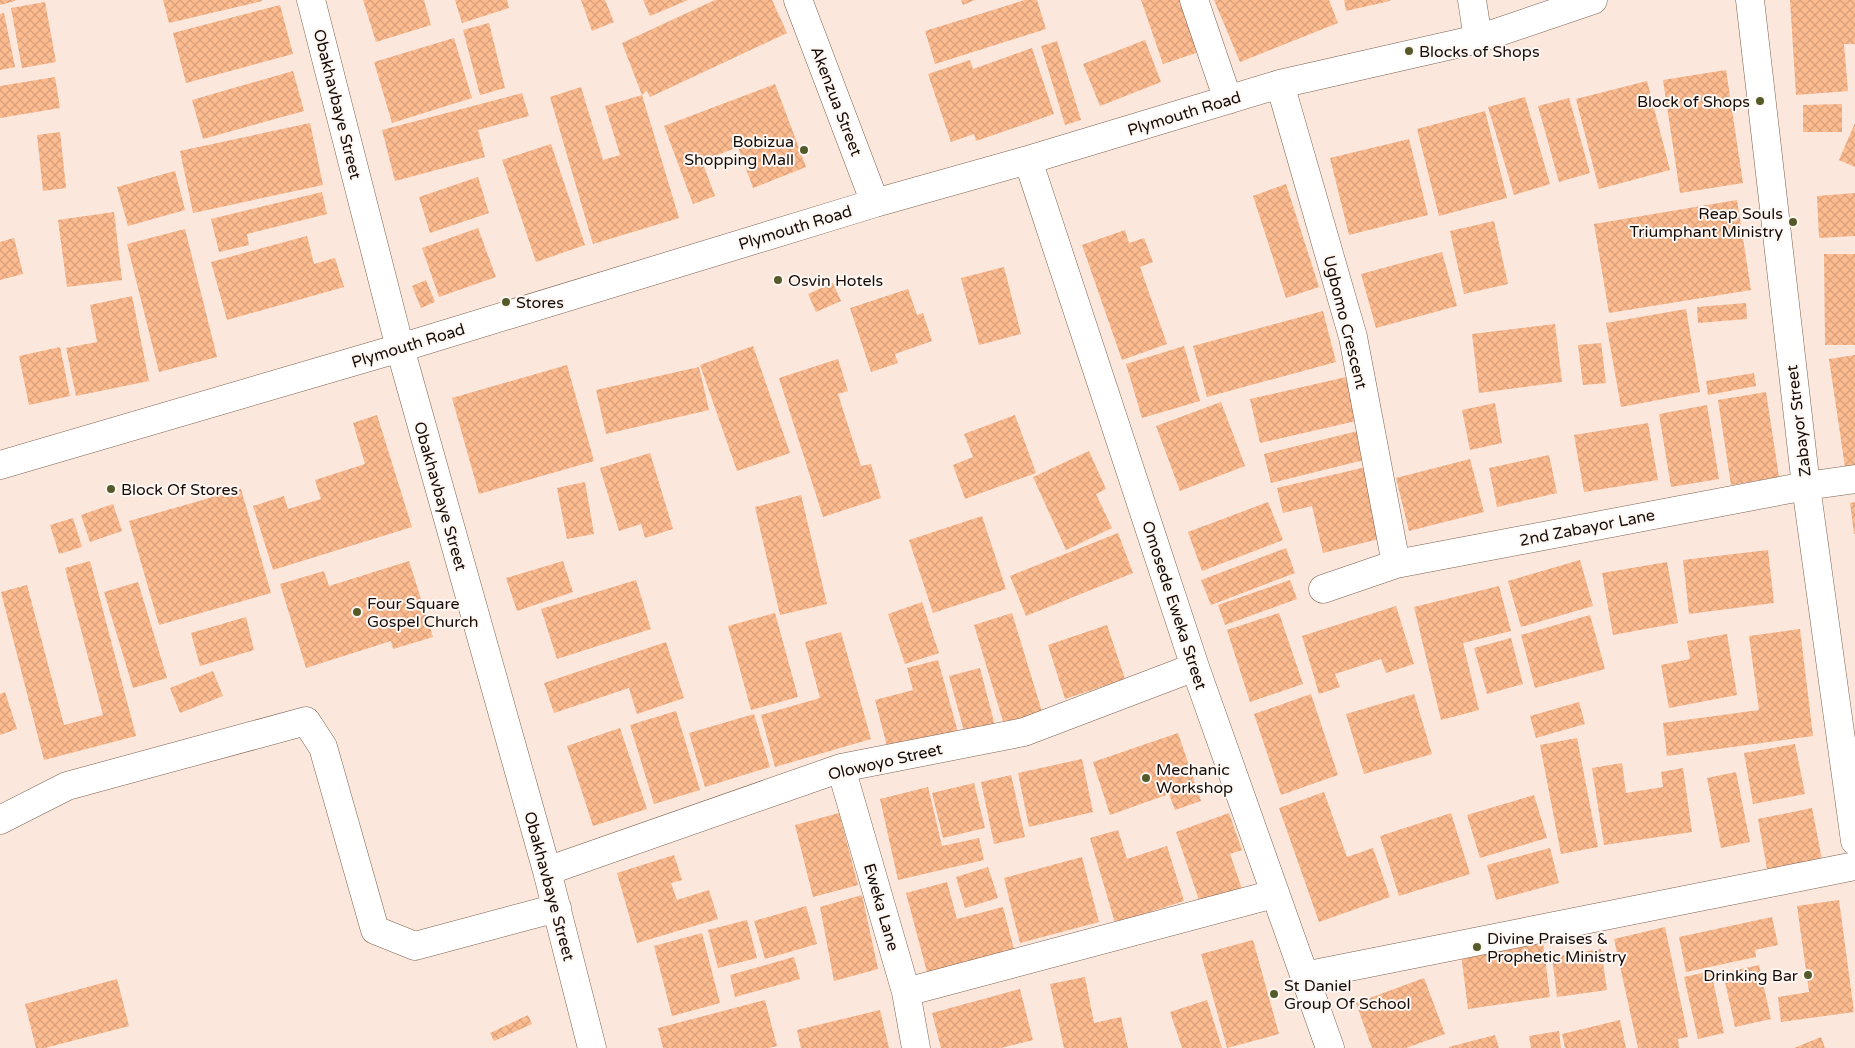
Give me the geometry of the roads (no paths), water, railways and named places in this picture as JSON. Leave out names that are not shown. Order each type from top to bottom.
[{"type":"street","name":"Obakhavbaye Street","points":[[311,0],[400,348],[547,871],[592,1048]]},
{"type":"street","name":"Akenzua Street","points":[[798,0],[875,203]]},
{"type":"street","points":[[1194,0],[1228,100]]},
{"type":"street","points":[[1472,0],[1478,39]]},
{"type":"street","name":"Plymouth Road","points":[[0,465],[400,348],[875,203],[1028,160],[1280,84],[1478,39],[1593,0]]},
{"type":"street","name":"Zabayor Street","points":[[1750,0],[1806,486],[1855,841]]},
{"type":"street","name":"Ugbomo Crescent","points":[[1280,84],[1353,337],[1396,564]]},
{"type":"street","name":"Omosede Eweka Street","points":[[1028,160],[1195,667],[1330,1048]]},
{"type":"street","name":"2nd Zabayor Lane","points":[[1323,589],[1396,564],[1806,486],[1855,479]]},
{"type":"street","name":"Olowoyo Street","points":[[547,871],[841,768],[1024,732],[1195,667]]},
{"type":"street","points":[[0,820],[68,786],[306,721],[323,747],[375,930],[415,946],[557,908]]},
{"type":"street","name":"Eweka Lane","points":[[841,768],[906,992],[916,1048]]},
{"type":"street","points":[[1304,976],[1855,866]]},
{"type":"street","points":[[906,992],[1274,894]]},
{"type":"place","name":"Blocks of Shops","points":[[1409,51]]},
{"type":"place","name":"Block of Shops","points":[[1760,101]]},
{"type":"place","name":"Bobizua Shopping Mall","points":[[804,150]]},
{"type":"place","name":"Reap Souls Triumphant Ministry","points":[[1793,222]]},
{"type":"place","name":"Osvin Hotels","points":[[778,280]]},
{"type":"place","name":"Stores","points":[[506,302]]},
{"type":"place","name":"Block Of Stores","points":[[111,489]]},
{"type":"place","name":"Four Square Gospel Church","points":[[357,612]]},
{"type":"place","name":"Mechanic Workshop","points":[[1146,778]]},
{"type":"place","name":"Divine Praises & Prophetic Ministry","points":[[1477,947]]},
{"type":"place","name":"Drinking Bar","points":[[1808,975]]},
{"type":"place","name":"St Daniel Group Of School","points":[[1274,994]]}]
